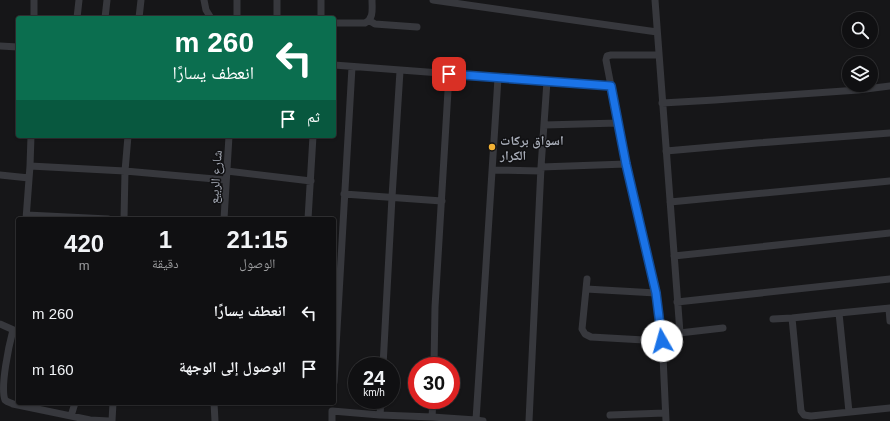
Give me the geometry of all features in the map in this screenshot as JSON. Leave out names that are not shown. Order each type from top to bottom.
[{"type":"street","points":[[34,0],[34,16]]},
{"type":"street","points":[[77,16],[79,0]]},
{"type":"street","points":[[105,16],[107,0]]},
{"type":"street","points":[[139,16],[141,0]]},
{"type":"street","points":[[204,0],[206,10],[210,16]]},
{"type":"street","points":[[236,16],[237,0]]},
{"type":"street","points":[[277,0],[277,16]]},
{"type":"street","points":[[321,0],[321,16]]},
{"type":"street","points":[[370,21],[372,16],[372,0]]},
{"type":"street","points":[[433,0],[657,32]]},
{"type":"street","points":[[655,0],[680,333]]},
{"type":"street","points":[[336,23],[366,23],[370,21]]},
{"type":"street","points":[[370,21],[375,24],[417,27]]},
{"type":"street","points":[[0,46],[16,47]]},
{"type":"street","points":[[659,55],[627,54],[607,56],[606,60],[626,164],[656,293],[662,338],[666,421]]},
{"type":"street","points":[[336,65],[611,86]]},
{"type":"street","points":[[336,307],[352,67]]},
{"type":"street","points":[[383,357],[400,71]]},
{"type":"street","points":[[434,357],[435,307],[449,74]]},
{"type":"street","points":[[332,411],[479,420],[498,78]]},
{"type":"street","points":[[529,421],[541,169],[547,81]]},
{"type":"street","points":[[662,103],[858,90],[890,86]]},
{"type":"street","points":[[544,125],[618,123]]},
{"type":"street","points":[[666,151],[890,133]]},
{"type":"street","points":[[26,217],[31,138]]},
{"type":"street","points":[[124,217],[125,171],[128,138]]},
{"type":"street","name":"شارع الربيع","points":[[224,217],[229,138]]},
{"type":"street","points":[[308,217],[313,138]]},
{"type":"street","points":[[492,170],[626,164]]},
{"type":"street","points":[[30,166],[125,171],[226,180]]},
{"type":"street","points":[[227,171],[311,181]]},
{"type":"street","points":[[0,175],[29,178]]},
{"type":"street","points":[[670,202],[890,181]]},
{"type":"street","points":[[344,194],[442,201]]},
{"type":"street","points":[[674,256],[890,233]]},
{"type":"street","points":[[587,278],[582,329],[585,334],[590,337],[662,338],[680,333],[723,328]]},
{"type":"street","points":[[677,302],[890,279]]},
{"type":"street","points":[[586,290],[656,293]]},
{"type":"street","points":[[773,319],[890,308],[890,321]]},
{"type":"street","points":[[839,313],[849,412]]},
{"type":"street","points":[[792,318],[801,411],[804,415],[810,416],[890,408]]},
{"type":"street","points":[[0,324],[16,331],[1,376],[1,394],[6,400],[16,404]]},
{"type":"street","points":[[25,405],[37,406],[90,420],[111,421],[113,405]]},
{"type":"street","points":[[71,416],[74,405]]},
{"type":"street","points":[[214,405],[215,421]]},
{"type":"street","points":[[332,421],[333,405]]},
{"type":"street","points":[[380,409],[380,415]]},
{"type":"street","points":[[432,409],[432,417]]},
{"type":"street","points":[[610,415],[665,413]]},
{"type":"place","name":"اسواق بركات الكرار","points":[[492,147]]},
{"type":"route","points":[[449,74],[611,86],[626,164],[656,293],[662,341]]}]
